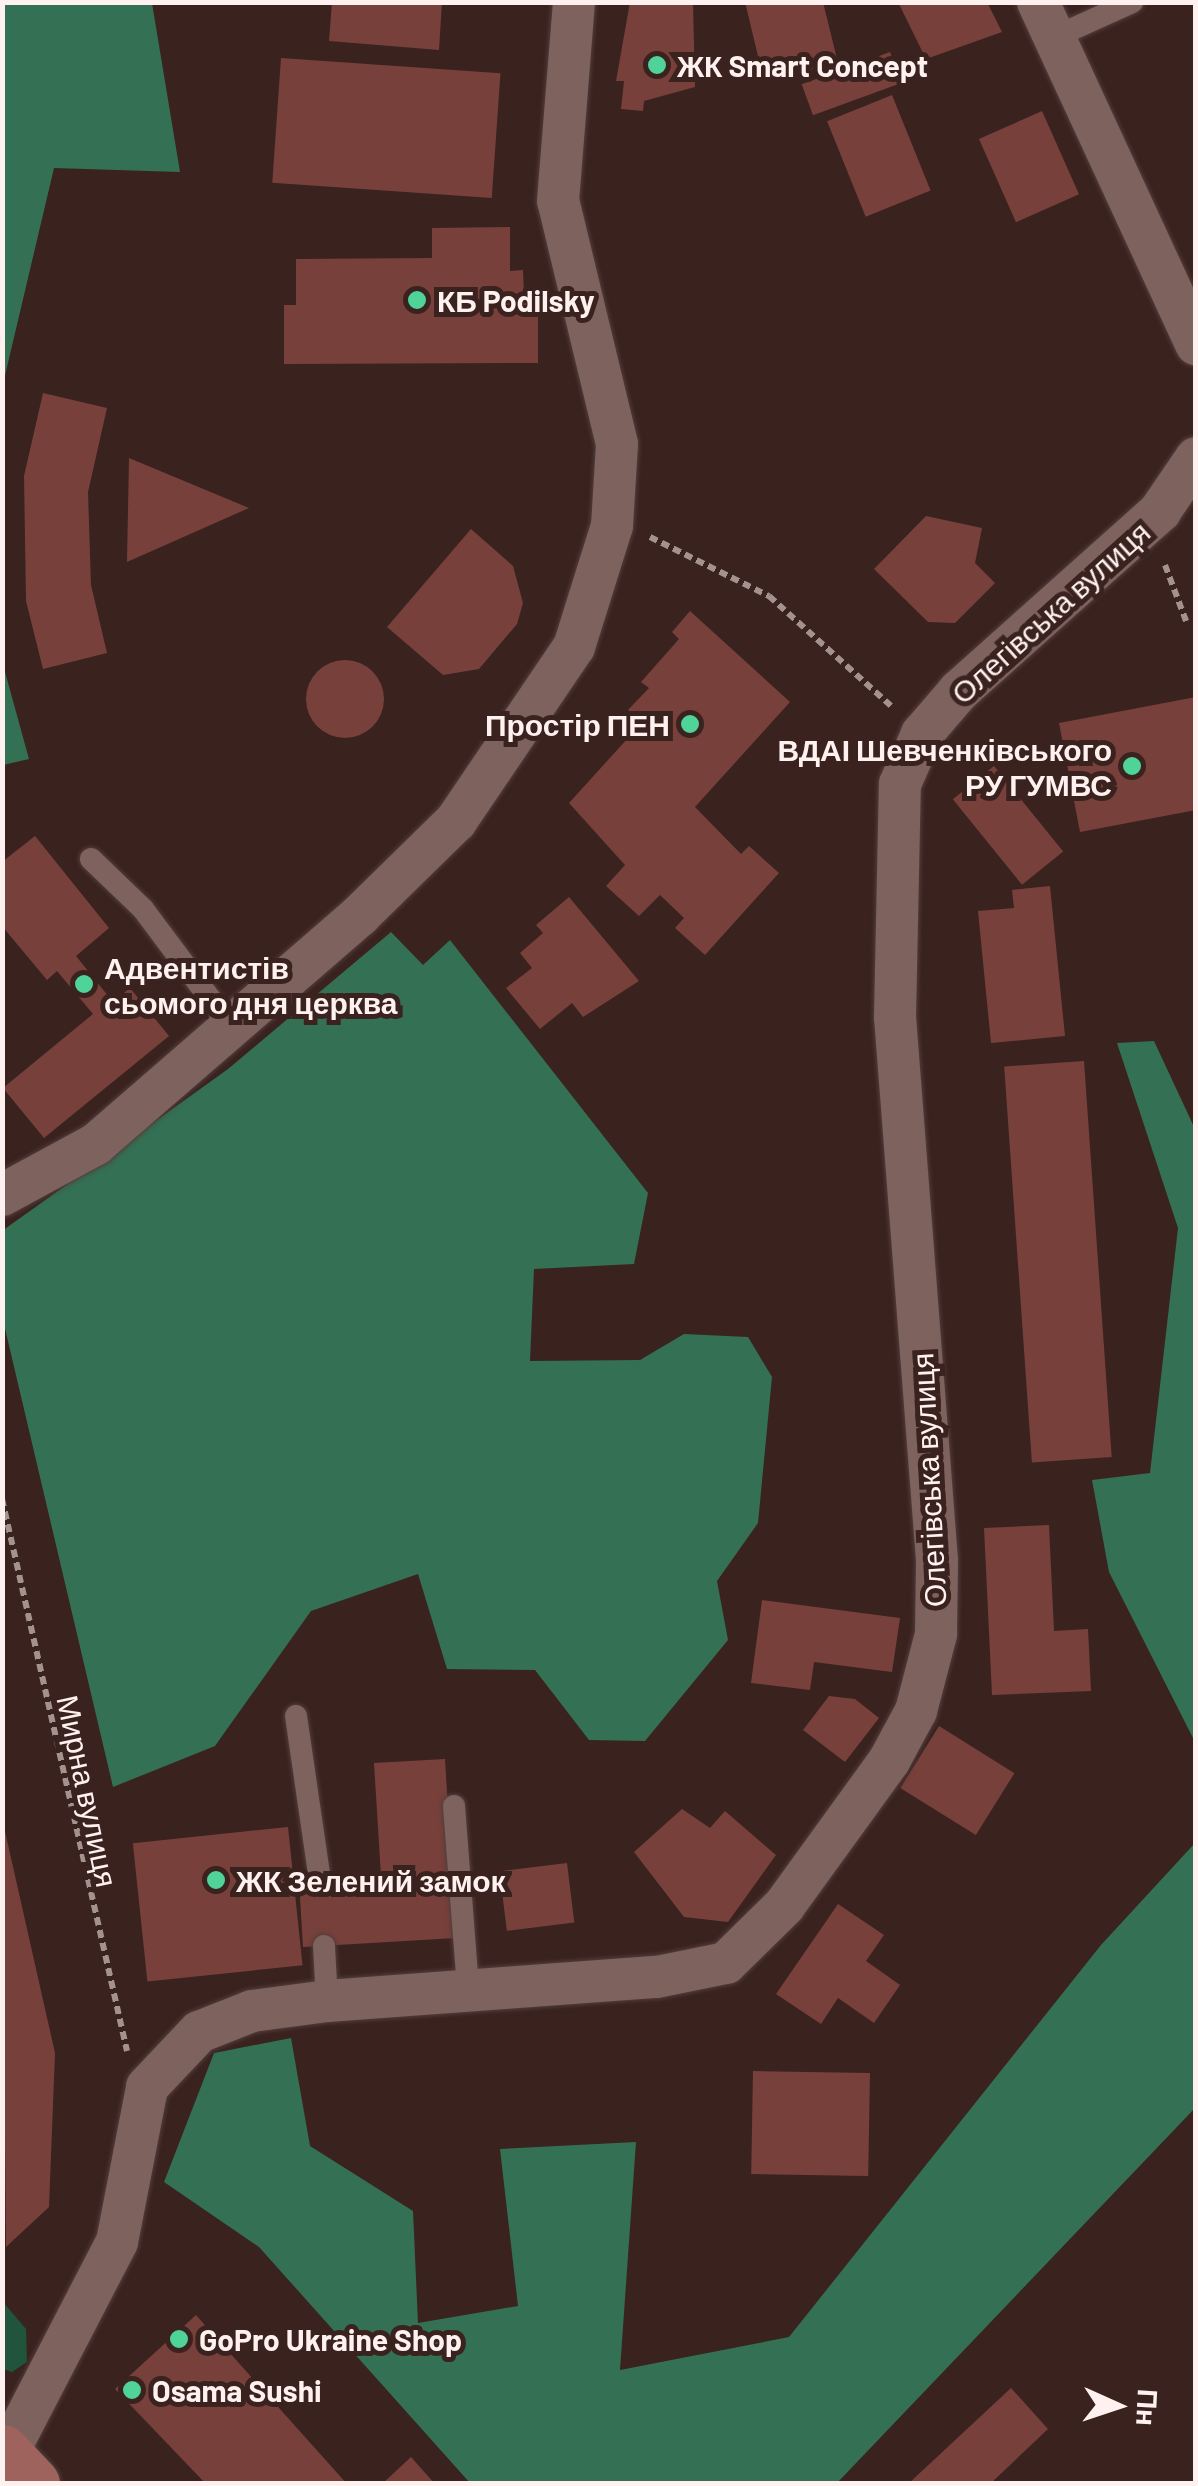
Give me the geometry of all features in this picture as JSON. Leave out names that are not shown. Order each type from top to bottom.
[{"type":"street","points":[[2,1194],[96,1144],[232,1028],[456,821],[519,740],[574,647],[612,521],[617,444],[558,201],[574,2]]},
{"type":"street","points":[[1047,20],[1196,344]]},
{"type":"street","name":"Олегівська вулиця","points":[[147,2086],[199,2032],[252,2011],[726,1963],[754,1942],[836,1840],[916,1711],[936,1634],[937,1560],[892,913],[900,784],[922,734],[1149,522],[1194,466]]},
{"type":"street","points":[[14,2464],[118,2242],[147,2086]]},
{"type":"lane","points":[[1047,20],[1132,2]]},
{"type":"lane","points":[[91,859],[143,910],[232,1028]]},
{"type":"lane","points":[[296,1716],[320,1880]]},
{"type":"lane","points":[[454,1806],[468,1988]]},
{"type":"lane","points":[[324,1946],[327,2001]]},
{"type":"path","points":[[612,521],[769,596],[922,734]]},
{"type":"path","points":[[1149,522],[1186,621]]},
{"type":"path","name":"Мирна вулиця","points":[[2,1498],[110,2007],[147,2086]]},
{"type":"green space","points":[[3,2],[152,3],[180,172],[54,168],[3,384]]},
{"type":"green space","points":[[2,661],[29,759],[3,765],[2,765]]},
{"type":"green space","points":[[391,932],[423,965],[450,940],[648,1193],[634,1264],[534,1269],[530,1361],[640,1360],[684,1334],[748,1337],[772,1377],[758,1523],[717,1581],[728,1640],[645,1741],[589,1740],[535,1670],[447,1669],[418,1574],[311,1611],[215,1746],[113,1787],[3,1320],[2,1231],[228,1069]]},
{"type":"green space","points":[[1154,1041],[1195,1129],[1195,1742],[1109,1572],[1092,1480],[1150,1473],[1178,1228],[1117,1043]]},
{"type":"green space","points":[[1195,1843],[1195,2108],[837,2483],[470,2483],[259,2247],[164,2182],[214,2053],[291,2038],[310,2146],[413,2211],[418,2323],[518,2306],[500,2149],[636,2142],[620,2370],[789,2337],[1101,1945]]},
{"type":"green space","points":[[3,2302],[26,2329],[27,2362],[12,2372],[3,2369]]},
{"type":"building","points":[[332,2],[442,2],[439,50],[329,41]]},
{"type":"building","name":"ЖК Smart Concept","points":[[630,2],[693,2],[695,87],[644,101],[643,111],[621,109],[624,81],[616,81]]},
{"type":"building","points":[[745,2],[823,2],[838,63],[764,81]]},
{"type":"building","points":[[898,2],[987,2],[1002,32],[926,59]]},
{"type":"building","points":[[890,52],[901,83],[813,115],[802,84]]},
{"type":"building","points":[[281,58],[500,73],[492,198],[272,183]]},
{"type":"building","points":[[892,95],[931,190],[866,217],[827,121]]},
{"type":"building","points":[[1042,111],[1079,194],[1016,222],[979,139]]},
{"type":"building","name":"КБ Podilsky","points":[[510,227],[510,271],[523,270],[524,295],[538,296],[538,363],[284,364],[284,305],[296,305],[296,259],[432,258],[432,228]]},
{"type":"building","points":[[43,393],[107,408],[88,492],[91,585],[107,653],[43,669],[26,601],[24,476]]},
{"type":"building","points":[[129,458],[249,508],[127,562]]},
{"type":"building","points":[[926,516],[982,528],[975,563],[995,583],[955,623],[928,622],[874,569]]},
{"type":"building","points":[[471,529],[513,566],[523,603],[517,624],[479,669],[443,675],[387,627]]},
{"type":"building","points":[[690,611],[790,702],[695,807],[741,854],[749,846],[779,873],[705,955],[675,928],[684,918],[660,895],[639,916],[606,886],[625,865],[569,803],[628,738],[622,732],[636,717],[628,710],[649,688],[641,682],[679,639],[672,632]]},
{"type":"building","points":[[337,660],[353,660],[378,677],[384,699],[378,721],[367,732],[353,738],[337,738],[312,721],[306,707],[306,691],[323,666]]},
{"type":"building","name":"ВДАІ Шевченківського РУ ГУМВС","points":[[1196,697],[1196,810],[1080,832],[1059,723]]},
{"type":"building","points":[[994,766],[1063,851],[1022,885],[953,799]]},
{"type":"building","name":"Адвентистів сьомого дня церква","points":[[35,836],[109,928],[76,956],[113,1002],[130,988],[169,1036],[44,1138],[3,1088],[93,1014],[57,971],[47,980],[2,926],[2,862]]},
{"type":"building","points":[[1050,886],[1065,1036],[991,1043],[978,911],[1014,908],[1012,890]]},
{"type":"building","points":[[569,897],[639,981],[583,1017],[572,1003],[540,1029],[506,988],[532,968],[520,953],[543,933],[536,925]]},
{"type":"building","points":[[1084,1061],[1112,1457],[1032,1463],[1004,1067]]},
{"type":"building","points":[[1049,1525],[1054,1631],[1088,1629],[1091,1691],[992,1695],[984,1528]]},
{"type":"building","points":[[762,1600],[900,1618],[892,1672],[814,1662],[810,1690],[751,1683]]},
{"type":"building","points":[[829,1696],[855,1699],[879,1718],[845,1762],[803,1730]]},
{"type":"building","points":[[939,1726],[1014,1773],[976,1835],[900,1788]]},
{"type":"building","points":[[445,1759],[456,1938],[303,1947],[299,1881],[381,1876],[374,1763]]},
{"type":"building","points":[[682,1809],[710,1828],[725,1811],[776,1855],[728,1922],[684,1917],[634,1852]]},
{"type":"building","points":[[2,1818],[55,2053],[49,2207],[6,2247]]},
{"type":"building","name":"ЖК Зелений замок","points":[[288,1827],[303,1965],[147,1982],[133,1843]]},
{"type":"building","points":[[567,1863],[574,1923],[507,1931],[500,1871]]},
{"type":"building","points":[[838,1904],[884,1935],[866,1961],[900,1985],[874,2023],[838,1998],[821,2024],[776,1994]]},
{"type":"building","points":[[753,2071],[870,2073],[868,2176],[751,2174]]},
{"type":"building","points":[[196,2315],[347,2484],[206,2484],[115,2389]]},
{"type":"building","points":[[1011,2388],[1048,2429],[990,2484],[908,2484]]},
{"type":"building","points":[[411,2457],[435,2484],[382,2484]]},
{"type":"place","name":"ЖК Smart Concept","points":[[657,65]]},
{"type":"place","name":"КБ Podilsky","points":[[417,300]]},
{"type":"place","name":"Простір ПЕН","points":[[690,724]]},
{"type":"place","name":"ВДАІ Шевченківського РУ ГУМВС","points":[[1132,766]]},
{"type":"place","name":"Адвентистів сьомого дня церква","points":[[84,984]]},
{"type":"place","name":"ЖК Зелений замок","points":[[216,1880]]},
{"type":"place","name":"GoPro Ukraine Shop","points":[[179,2339]]},
{"type":"place","name":"Osama Sushi","points":[[132,2390]]}]
